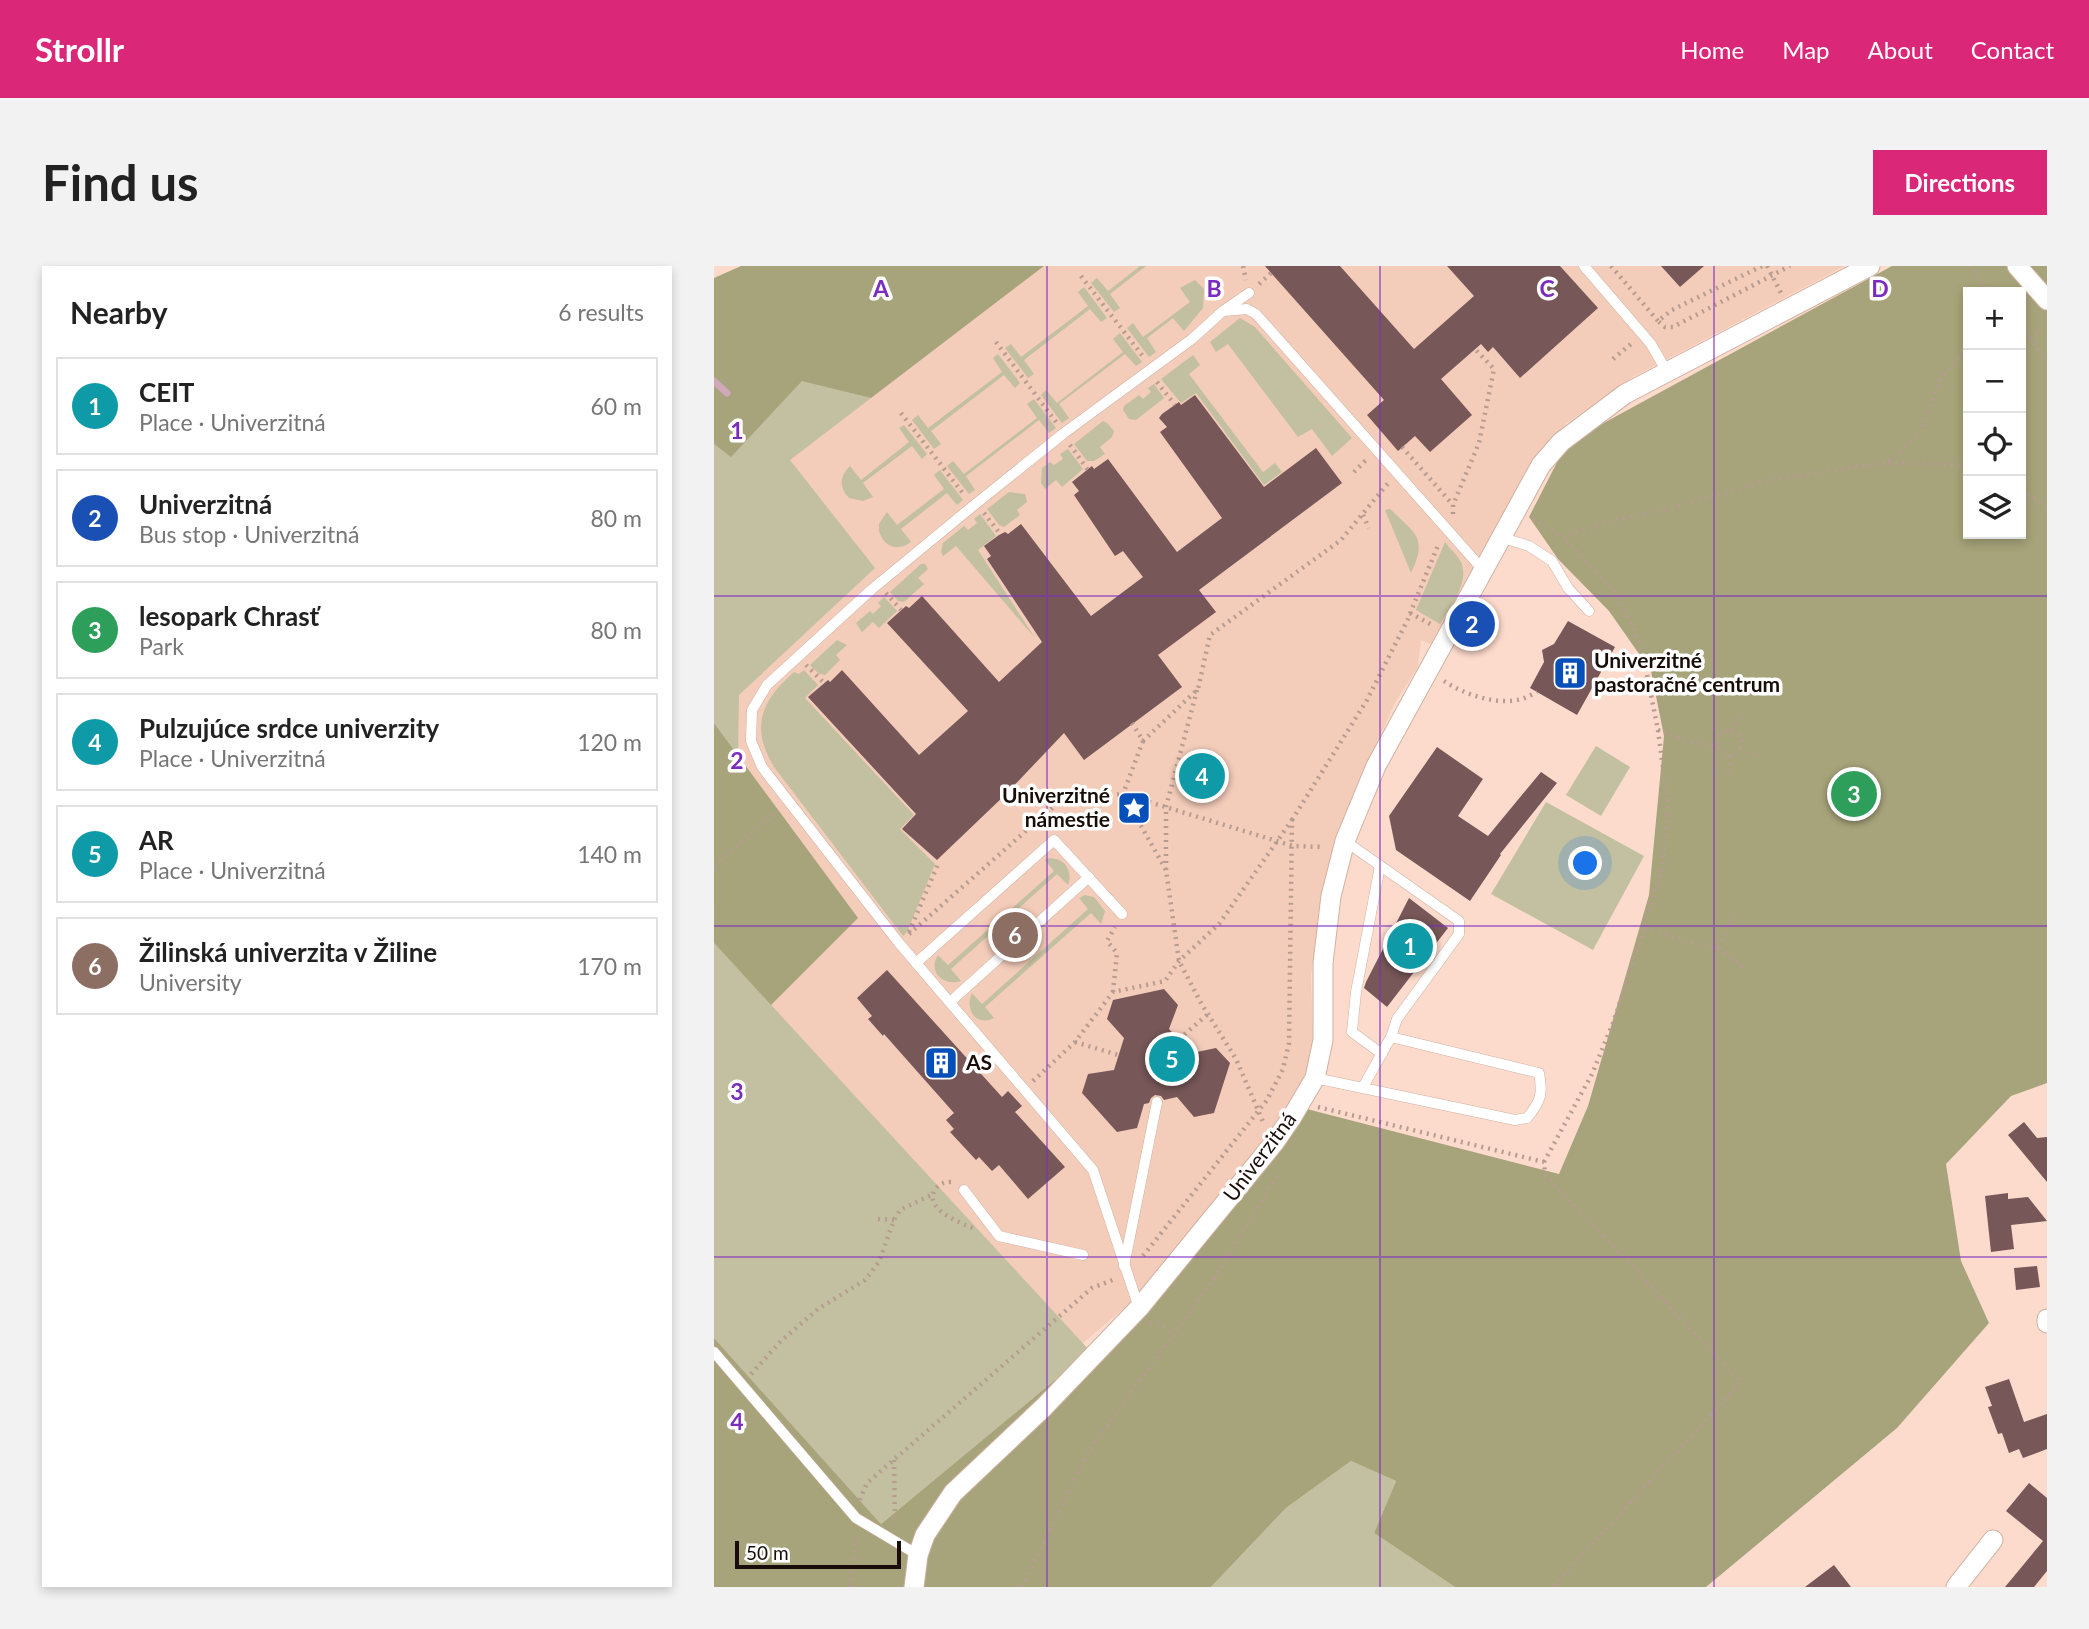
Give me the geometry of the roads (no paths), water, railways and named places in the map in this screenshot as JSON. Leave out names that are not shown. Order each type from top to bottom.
[{"type":"street","name":"Univerzitná","points":[[914,1587],[918,1555],[925,1535],[953,1493],[1044,1407],[1139,1308],[1274,1143],[1315,1078],[1323,1040],[1323,963],[1329,910],[1343,844],[1376,766],[1541,465],[1561,442],[1625,394],[1870,266]]},
{"type":"street","points":[[2017,266],[2047,300]]},
{"type":"street","points":[[1956,1587],[1993,1540]]},
{"type":"lane","points":[[1584,266],[1651,344],[1668,372]]},
{"type":"lane","points":[[1139,1308],[1093,1170],[916,963],[762,767],[751,741],[752,710],[767,685],[871,590],[977,507],[1065,433],[1249,293]]},
{"type":"lane","points":[[1223,311],[1247,309],[1256,314],[1484,572]]},
{"type":"lane","points":[[1503,538],[1529,546],[1552,561],[1568,588],[1589,611]]},
{"type":"lane","points":[[916,963],[1055,840],[1122,914]]},
{"type":"lane","points":[[1343,844],[1380,866],[1459,921],[1459,934],[1397,1019],[1391,1037],[1363,1087]]},
{"type":"lane","points":[[1380,866],[1356,992],[1352,1032],[1382,1054]]},
{"type":"lane","points":[[950,1002],[1089,877]]},
{"type":"lane","points":[[1315,1078],[1515,1120],[1527,1118],[1537,1106],[1542,1090],[1538,1073],[1391,1037]]},
{"type":"lane","points":[[1126,1270],[1157,1102]]},
{"type":"lane","points":[[964,1190],[999,1236],[1083,1255]]},
{"type":"lane","points":[[714,1352],[856,1518],[918,1555]]},
{"type":"waterway","points":[[714,381],[727,393]]},
{"type":"place","name":"Univerzitná","points":[[1472,624]]},
{"type":"place","name":"Univerzitné pastoračné centrum","points":[[1570,673]]},
{"type":"place","name":"Pulzujúce srdce univerzity","points":[[1202,776]]},
{"type":"place","name":"lesopark Chrasť","points":[[1854,794]]},
{"type":"place","name":"Univerzitné námestie","points":[[1134,808]]},
{"type":"place","name":"Žilinská univerzita v Žiline","points":[[1015,935]]},
{"type":"place","name":"CEIT","points":[[1410,946]]},
{"type":"place","name":"AR","points":[[1172,1059]]},
{"type":"place","name":"AS","points":[[941,1063]]}]
